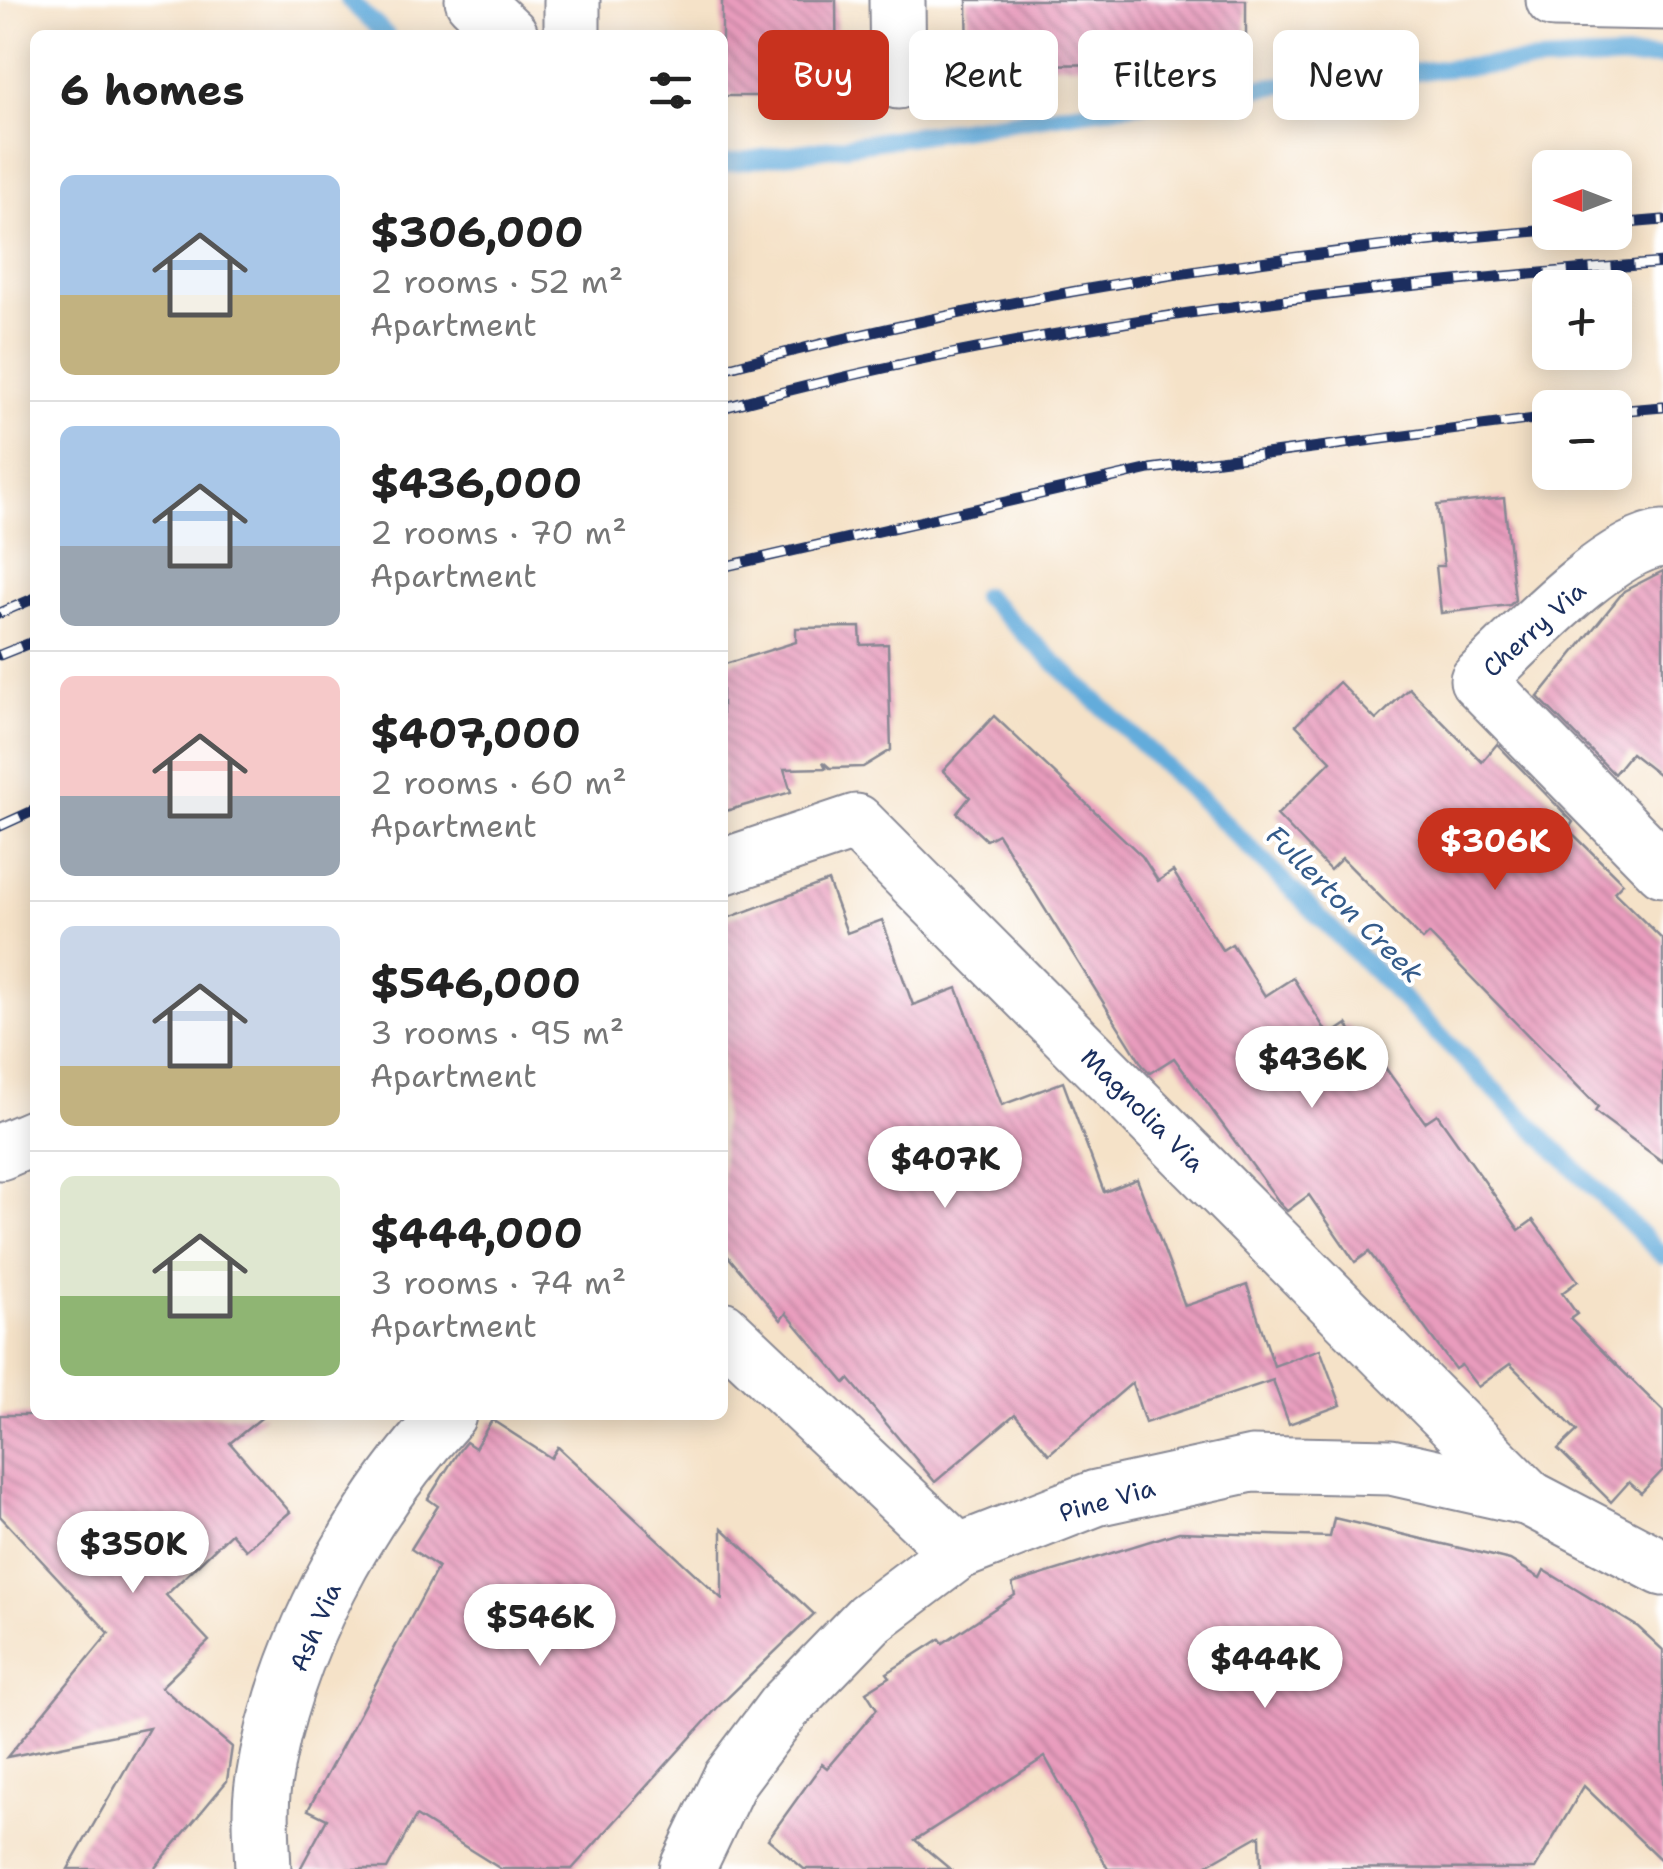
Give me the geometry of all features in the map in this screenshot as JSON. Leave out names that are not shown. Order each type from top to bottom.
[{"type":"lane","points":[[474,0],[505,30]]},
{"type":"lane","points":[[572,0],[572,30]]},
{"type":"lane","points":[[896,0],[898,81]]},
{"type":"lane","points":[[1554,0],[1663,2]]},
{"type":"lane","name":"Cherry Via","points":[[1663,539],[1642,541],[1569,594],[1478,680],[1663,869]]},
{"type":"lane","name":"Magnolia Via","points":[[728,865],[856,822],[1529,1498]]},
{"type":"lane","points":[[0,1152],[30,1138]]},
{"type":"lane","points":[[728,1335],[958,1552]]},
{"type":"lane","name":"Ash Via","points":[[263,1869],[262,1788],[274,1731],[318,1606],[407,1460],[443,1420]]},
{"type":"lane","name":"Pine Via","points":[[687,1869],[730,1779],[784,1707],[869,1620],[958,1552],[1096,1498],[1252,1464],[1390,1466],[1529,1498],[1663,1568]]},
{"type":"building","points":[[722,0],[836,0],[836,30],[758,30],[758,96],[728,96],[728,30],[722,30]]},
{"type":"building","points":[[967,0],[1246,0],[1246,30],[1078,30],[1078,65],[1058,65],[1058,30],[967,30]]},
{"type":"building","points":[[1504,498],[1515,600],[1510,605],[1441,613],[1436,566],[1444,566],[1437,505]]},
{"type":"building","points":[[1663,571],[1663,778],[1631,753],[1614,774],[1538,697],[1624,591]]},
{"type":"building","points":[[860,627],[861,645],[888,644],[891,750],[863,767],[830,768],[823,762],[826,768],[784,769],[791,792],[728,810],[728,663],[796,642],[796,628]]},
{"type":"building","points":[[1339,682],[1376,720],[1409,688],[1482,762],[1497,744],[1573,822],[1568,829],[1623,883],[1614,892],[1663,940],[1663,1162],[1595,1112],[1598,1107],[1429,934],[1423,940],[1342,858],[1330,870],[1277,815],[1331,761],[1296,725]]},
{"type":"building","points":[[994,716],[1142,856],[1158,881],[1173,871],[1222,950],[1232,944],[1265,996],[1293,978],[1329,1036],[1347,1024],[1362,1046],[1367,1043],[1425,1122],[1437,1114],[1519,1230],[1533,1220],[1578,1281],[1562,1293],[1577,1314],[1570,1319],[1663,1411],[1663,1470],[1641,1493],[1629,1482],[1611,1502],[1558,1449],[1577,1431],[1510,1364],[1478,1387],[1461,1365],[1455,1369],[1369,1252],[1355,1262],[1309,1195],[1287,1211],[1282,1206],[1174,1058],[1150,1073],[1143,1066],[998,834],[986,840],[957,813],[970,797],[943,771]]},
{"type":"building","points":[[828,881],[847,933],[882,920],[913,1005],[957,988],[1002,1105],[1063,1082],[1104,1192],[1137,1179],[1185,1306],[1247,1285],[1274,1366],[1320,1349],[1341,1405],[1289,1424],[1273,1380],[1145,1423],[1132,1383],[1049,1454],[1015,1414],[935,1482],[849,1379],[845,1383],[786,1313],[781,1320],[728,1256],[728,918]]},
{"type":"building","points":[[0,1415],[30,1415],[30,1420],[259,1420],[230,1443],[290,1512],[246,1550],[231,1533],[166,1595],[209,1641],[161,1687],[232,1747],[227,1781],[154,1869],[68,1869],[149,1728],[7,1757],[109,1633],[0,1516]]},
{"type":"building","points":[[492,1420],[551,1458],[558,1447],[722,1599],[722,1528],[814,1614],[718,1707],[572,1869],[501,1869],[416,1816],[387,1869],[300,1869],[327,1819],[308,1810],[438,1567],[411,1549],[438,1506],[428,1499],[466,1442],[475,1448]]},
{"type":"building","points":[[1334,1518],[1510,1560],[1540,1578],[1544,1570],[1638,1627],[1663,1650],[1663,1862],[1584,1786],[1535,1869],[1261,1868],[1260,1835],[1200,1869],[1108,1869],[1045,1757],[915,1840],[950,1869],[804,1869],[768,1839],[822,1764],[827,1768],[877,1709],[866,1692],[890,1677],[887,1673],[940,1639],[943,1643],[1015,1595],[1012,1584],[1179,1532],[1330,1537]]},
{"type":"waterway","name":"Fullerton Creek","points":[[349,0],[381,30]]},
{"type":"waterway","points":[[728,163],[1309,82],[1427,70],[1663,57]]},
{"type":"waterway","name":"Fullerton Creek","points":[[984,596],[1196,795],[1663,1256]]},
{"type":"railway","points":[[1632,223],[1663,220]]},
{"type":"railway","points":[[728,367],[927,320],[1133,281],[1341,251],[1532,232]]},
{"type":"railway","points":[[728,406],[954,353],[1189,313],[1426,284],[1663,263]]},
{"type":"railway","points":[[1632,410],[1663,407]]},
{"type":"railway","points":[[728,566],[1150,469],[1532,419]]},
{"type":"railway","points":[[0,613],[30,600]]},
{"type":"railway","points":[[0,655],[30,643]]},
{"type":"railway","points":[[0,826],[30,812]]}]
